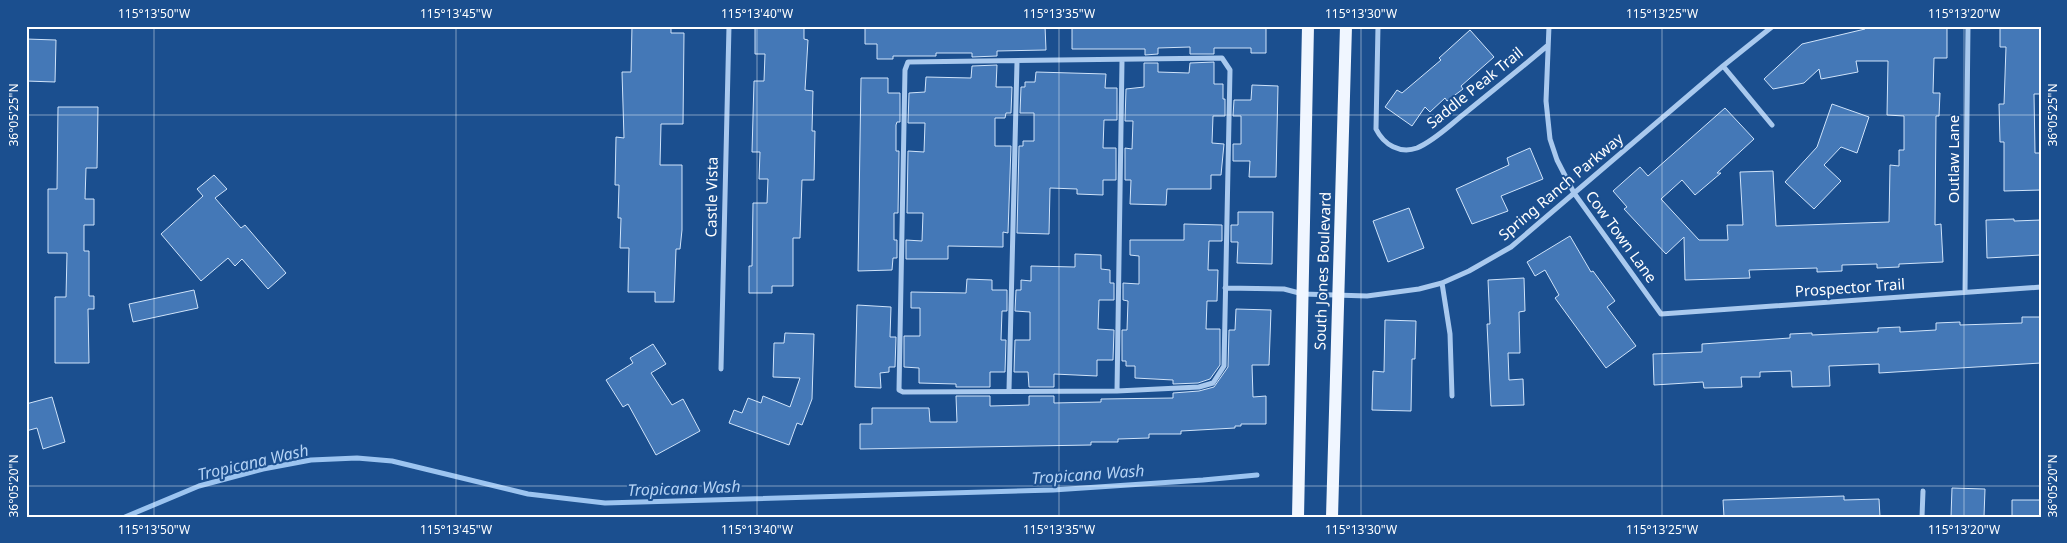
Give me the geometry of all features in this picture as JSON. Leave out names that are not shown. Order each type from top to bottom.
[{"type":"main road","name":"South Jones Boulevard","points":[[1298,517],[1308,26]]},
{"type":"main road","name":"South Jones Boulevard","points":[[1332,517],[1346,26]]},
{"type":"street","name":"Castle Vista","points":[[720,369],[729,26]]},
{"type":"street","name":"Saddle Peak Trail","points":[[1378,26],[1376,129],[1381,138],[1396,149],[1418,148],[1438,135],[1547,46]]},
{"type":"street","name":"Cow Town Lane","points":[[1549,26],[1546,101],[1550,139],[1557,160],[1574,193],[1660,314]]},
{"type":"street","name":"Spring Ranch Parkway","points":[[1224,288],[1284,289],[1303,294],[1367,296],[1419,289],[1442,283],[1469,272],[1511,247],[1723,66],[1773,26]]},
{"type":"street","name":"Outlaw Lane","points":[[1965,292],[1968,26]]},
{"type":"street","points":[[1222,58],[1230,70],[1224,288],[1224,366],[1213,383],[1199,387],[1117,390],[903,392],[898,386],[905,70],[908,62],[1017,62],[1222,58]]},
{"type":"street","points":[[1117,390],[1122,61]]},
{"type":"street","points":[[1009,390],[1017,62]]},
{"type":"street","points":[[1723,66],[1772,125]]},
{"type":"street","points":[[1442,283],[1450,334],[1452,396]]},
{"type":"street","name":"Prospector Trail","points":[[1660,314],[2041,287]]},
{"type":"street","points":[[1922,517],[1923,491]]},
{"type":"building","points":[[632,26],[671,26],[671,33],[684,33],[683,124],[661,124],[660,165],[682,165],[682,230],[680,249],[676,249],[674,302],[655,302],[655,292],[628,292],[629,248],[620,248],[621,218],[618,218],[619,185],[615,185],[616,137],[624,138],[622,72],[631,72]]},
{"type":"building","points":[[755,26],[804,26],[804,39],[808,40],[805,90],[813,91],[812,131],[815,131],[814,180],[802,180],[800,238],[793,238],[793,286],[772,286],[772,293],[749,293],[749,266],[752,266],[753,203],[767,203],[768,179],[759,179],[760,152],[752,152],[754,81],[764,81],[765,54],[755,54]]},
{"type":"building","points":[[865,26],[1045,26],[1046,50],[997,51],[997,56],[972,57],[972,53],[936,53],[936,56],[893,56],[893,59],[877,59],[877,44],[865,44]]},
{"type":"building","points":[[1072,26],[1266,26],[1266,53],[1251,53],[1251,48],[1214,48],[1214,54],[1190,54],[1190,47],[1158,48],[1158,54],[1145,55],[1145,49],[1072,49]]},
{"type":"building","points":[[1865,26],[1947,26],[1947,58],[1934,58],[1933,93],[1940,93],[1939,116],[1936,116],[1935,225],[1941,224],[1943,262],[1899,264],[1899,267],[1877,268],[1877,264],[1842,265],[1842,271],[1817,272],[1817,268],[1749,270],[1750,278],[1685,280],[1684,237],[1666,254],[1624,209],[1627,207],[1613,191],[1640,167],[1648,176],[1725,108],[1754,139],[1717,173],[1721,173],[1695,195],[1682,180],[1661,199],[1699,240],[1728,240],[1727,225],[1743,225],[1740,172],[1773,171],[1776,226],[1889,222],[1890,165],[1899,166],[1899,150],[1904,150],[1904,116],[1887,115],[1888,61],[1856,61],[1858,72],[1821,79],[1819,69],[1804,83],[1773,89],[1764,79],[1802,44],[1865,29]]},
{"type":"building","points":[[2000,26],[2041,26],[2041,94],[2034,94],[2035,153],[2041,153],[2041,190],[2004,191],[2004,142],[2000,142],[1999,104],[2004,104],[2006,47],[2000,47]]},
{"type":"building","points":[[1470,30],[1494,57],[1461,86],[1463,89],[1447,101],[1445,98],[1430,112],[1425,107],[1412,126],[1385,107],[1397,90],[1402,93],[1441,60],[1439,58]]},
{"type":"building","points":[[26,39],[56,40],[55,82],[26,81]]},
{"type":"building","points":[[1214,62],[1214,84],[1223,84],[1223,99],[1225,99],[1225,116],[1213,116],[1212,143],[1224,144],[1221,175],[1211,175],[1211,189],[1167,189],[1166,205],[1130,204],[1131,180],[1125,180],[1125,148],[1132,149],[1133,121],[1125,121],[1126,89],[1144,87],[1144,63],[1158,63],[1158,72],[1189,73],[1190,63]]},
{"type":"building","points":[[997,65],[996,87],[1012,87],[1011,113],[1006,113],[1005,118],[995,118],[995,146],[1011,146],[1008,233],[1003,232],[1003,247],[948,246],[948,259],[906,259],[906,240],[922,241],[923,213],[907,213],[908,151],[924,152],[925,123],[908,123],[909,93],[925,92],[926,77],[971,78],[972,66]]},
{"type":"building","points":[[1036,72],[1106,74],[1105,88],[1117,88],[1117,120],[1104,120],[1103,148],[1116,148],[1116,180],[1103,180],[1103,195],[1077,194],[1077,189],[1050,188],[1049,234],[1017,233],[1019,146],[1023,146],[1023,141],[1034,141],[1034,113],[1020,113],[1021,87],[1025,87],[1025,82],[1035,82]]},
{"type":"building","points":[[861,78],[888,78],[888,93],[900,93],[900,122],[897,122],[896,125],[896,151],[899,151],[898,213],[894,213],[894,240],[897,240],[897,258],[893,258],[892,270],[858,271]]},
{"type":"building","points":[[1252,85],[1278,86],[1276,177],[1249,177],[1250,161],[1233,161],[1233,144],[1241,144],[1241,116],[1233,116],[1234,100],[1251,100]]},
{"type":"building","points":[[1832,104],[1869,117],[1857,153],[1841,147],[1824,165],[1841,181],[1814,209],[1785,182],[1817,147]]},
{"type":"building","points":[[58,107],[98,107],[97,168],[86,168],[85,199],[94,199],[94,225],[84,225],[84,251],[89,251],[89,296],[94,296],[94,309],[88,309],[89,363],[55,363],[55,297],[66,297],[67,253],[48,253],[48,189],[57,189]]},
{"type":"building","points":[[1530,148],[1543,179],[1501,196],[1508,211],[1472,224],[1456,189],[1509,165],[1507,158]]},
{"type":"building","points":[[214,175],[227,189],[215,198],[241,228],[245,225],[286,273],[268,289],[242,259],[235,266],[228,258],[201,281],[161,234],[203,196],[197,189]]},
{"type":"building","points":[[1409,208],[1424,248],[1388,262],[1373,221]]},
{"type":"building","points":[[1238,212],[1273,212],[1272,264],[1237,263],[1238,242],[1231,242],[1231,225],[1238,225]]},
{"type":"building","points":[[2014,219],[2014,221],[2041,220],[2041,255],[1987,258],[1986,220]]},
{"type":"building","points":[[1184,224],[1222,225],[1222,241],[1209,241],[1208,270],[1218,270],[1217,301],[1207,301],[1206,329],[1220,329],[1220,365],[1210,379],[1198,383],[1173,384],[1173,380],[1135,378],[1135,366],[1126,366],[1126,361],[1122,361],[1122,330],[1127,330],[1128,301],[1123,300],[1123,283],[1139,284],[1139,256],[1130,255],[1130,240],[1184,240]]},
{"type":"building","points":[[1570,236],[1591,272],[1593,271],[1615,301],[1607,307],[1636,346],[1606,368],[1555,298],[1559,295],[1545,270],[1535,276],[1527,262]]},
{"type":"building","points":[[1075,254],[1101,255],[1101,269],[1110,270],[1110,283],[1114,283],[1114,300],[1099,300],[1098,329],[1114,330],[1113,360],[1097,360],[1097,376],[1054,374],[1054,387],[1029,387],[1028,372],[1014,372],[1015,340],[1030,340],[1030,312],[1015,311],[1016,290],[1021,290],[1021,280],[1031,281],[1031,266],[1075,267]]},
{"type":"building","points":[[1524,278],[1525,311],[1519,312],[1520,353],[1508,353],[1509,380],[1523,379],[1524,405],[1491,406],[1487,324],[1490,324],[1488,280]]},
{"type":"building","points":[[967,279],[992,280],[992,290],[1007,290],[1007,311],[1002,311],[1001,340],[1006,340],[1005,372],[990,372],[990,387],[956,387],[956,384],[919,383],[919,368],[904,367],[904,336],[920,336],[920,308],[911,308],[911,292],[966,293]]},
{"type":"building","points":[[194,290],[198,308],[133,322],[129,304]]},
{"type":"building","points":[[857,305],[891,307],[890,337],[896,337],[895,367],[889,367],[889,372],[880,373],[881,388],[855,387]]},
{"type":"building","points":[[1236,309],[1271,310],[1269,365],[1252,365],[1253,397],[1266,396],[1266,424],[1241,424],[1241,426],[1235,426],[1235,428],[1181,431],[1181,434],[1149,434],[1149,438],[1118,439],[1118,442],[1091,442],[1091,445],[860,449],[860,424],[872,424],[872,408],[929,408],[930,422],[957,422],[956,396],[990,396],[990,406],[1029,405],[1029,396],[1054,396],[1054,403],[1101,402],[1101,399],[1173,398],[1173,393],[1199,391],[1214,387],[1228,367],[1229,330],[1235,330]]},
{"type":"building","points":[[2022,317],[2041,317],[2041,363],[1879,373],[1879,364],[1829,366],[1830,386],[1792,387],[1791,371],[1760,372],[1760,377],[1741,377],[1742,387],[1704,388],[1703,382],[1654,385],[1653,354],[1702,352],[1702,344],[1790,338],[1790,334],[1878,332],[1878,328],[1900,327],[1900,332],[1936,330],[1936,323],[1960,322],[1960,325],[2022,323]]},
{"type":"building","points":[[1385,320],[1416,321],[1415,359],[1412,359],[1411,411],[1372,410],[1373,371],[1384,372]]},
{"type":"building","points":[[785,333],[814,334],[812,399],[802,425],[797,423],[789,445],[729,423],[734,410],[742,413],[748,398],[761,403],[763,396],[790,407],[800,378],[773,377],[774,343],[784,343]]},
{"type":"building","points":[[653,344],[666,364],[651,373],[672,405],[683,399],[700,431],[656,455],[628,404],[623,407],[606,380],[633,363],[630,358]]},
{"type":"building","points":[[52,397],[65,442],[43,449],[37,428],[26,431],[26,404]]},
{"type":"building","points":[[1952,488],[1985,489],[1984,517],[1951,517]]},
{"type":"building","points":[[1844,496],[1844,500],[1879,499],[1880,517],[1724,517],[1723,500]]},
{"type":"building","points":[[2012,500],[2041,500],[2041,517],[2012,517]]},
{"type":"waterway","name":"Tropicana Wash","points":[[125,517],[199,486],[263,469],[311,460],[357,458],[392,461],[528,494],[605,503],[1053,490],[1257,475]]}]
